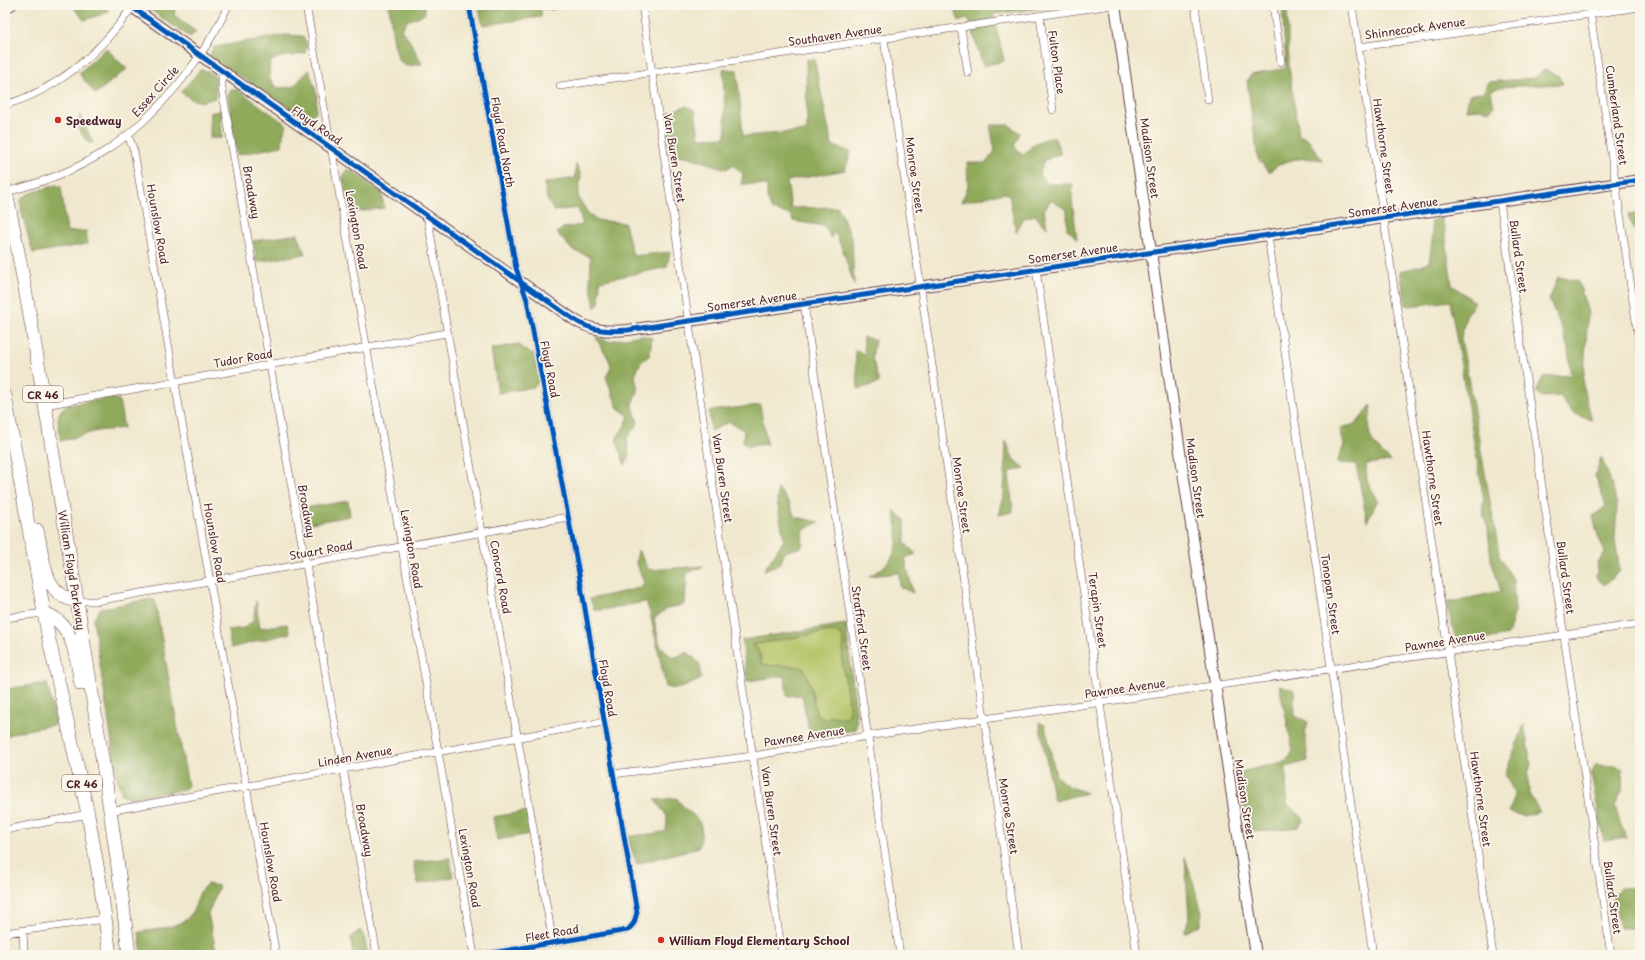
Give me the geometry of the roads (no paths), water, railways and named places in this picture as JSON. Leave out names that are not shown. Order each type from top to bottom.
[{"type":"highway","name":"William Floyd Parkway","points":[[6,189],[45,405],[77,601],[101,754],[129,955]]},
{"type":"highway","name":"CR 46","points":[[5,396],[6,412],[44,613],[88,814],[110,955]]},
{"type":"highway","points":[[19,477],[30,504],[50,585],[62,597],[77,601]]},
{"type":"highway","points":[[44,613],[61,624],[71,637],[92,732],[101,754]]},
{"type":"street","points":[[5,8],[10,5]]},
{"type":"street","name":"Essex Circle","points":[[6,189],[44,180],[77,167],[101,154],[128,135],[154,111],[201,55],[228,5]]},
{"type":"street","name":"Lexington Road","points":[[306,5],[400,547],[474,955]]},
{"type":"street","name":"Floyd Road North","points":[[469,5],[515,261],[521,282]]},
{"type":"street","name":"Van Buren Street","points":[[642,5],[782,955]]},
{"type":"street","name":"Southaven Avenue","points":[[560,86],[1040,17],[1112,5]]},
{"type":"street","name":"Madison Street","points":[[1115,5],[1256,955]]},
{"type":"street","points":[[1195,5],[1208,100]]},
{"type":"street","points":[[1273,5],[1281,62]]},
{"type":"street","name":"Hawthorne Street","points":[[1352,5],[1493,955]]},
{"type":"street","name":"Cumberland Street","points":[[1589,5],[1640,348]]},
{"type":"street","points":[[5,104],[48,87],[79,67],[105,42],[131,6]]},
{"type":"street","name":"Floyd Road","points":[[131,6],[427,214],[521,282],[527,300],[568,517],[637,912],[634,923],[628,930]]},
{"type":"street","name":"Shinnecock Avenue","points":[[1359,47],[1640,6]]},
{"type":"street","name":"Fulton Place","points":[[1040,17],[1053,110]]},
{"type":"street","points":[[961,28],[968,74]]},
{"type":"street","name":"Monroe Street","points":[[884,39],[983,720],[1019,955]]},
{"type":"street","name":"Broadway","points":[[222,70],[222,89],[270,365],[377,955]]},
{"type":"street","name":"Hounslow Road","points":[[128,135],[134,151],[176,382],[276,955]]},
{"type":"street","name":"Somerset Avenue","points":[[521,282],[578,322],[599,330],[621,331],[1500,202],[1640,180]]},
{"type":"street","name":"Bullard Street","points":[[1500,202],[1611,955]]},
{"type":"street","name":"Concord Road","points":[[427,214],[446,333],[553,943]]},
{"type":"street","name":"Tonopan Street","points":[[1268,236],[1373,955]]},
{"type":"street","name":"Terapin Street","points":[[1036,269],[1138,955]]},
{"type":"street","name":"Strafford Street","points":[[804,303],[900,955]]},
{"type":"street","name":"Tudor Road","points":[[45,405],[446,333]]},
{"type":"street","name":"Stuart Road","points":[[77,601],[96,601],[568,517]]},
{"type":"street","points":[[5,618],[44,613]]},
{"type":"street","name":"Pawnee Avenue","points":[[613,774],[753,756],[867,736],[1331,670],[1448,651],[1640,624]]},
{"type":"street","name":"Linden Avenue","points":[[109,812],[604,722]]},
{"type":"street","points":[[5,830],[88,814]]},
{"type":"street","points":[[5,933],[105,919]]},
{"type":"street","points":[[23,930],[24,955]]},
{"type":"street","name":"Fleet Road","points":[[480,955],[628,930]]},
{"type":"place","name":"Speedway","points":[[58,120]]},
{"type":"place","name":"William Floyd Elementary School","points":[[661,940]]}]
